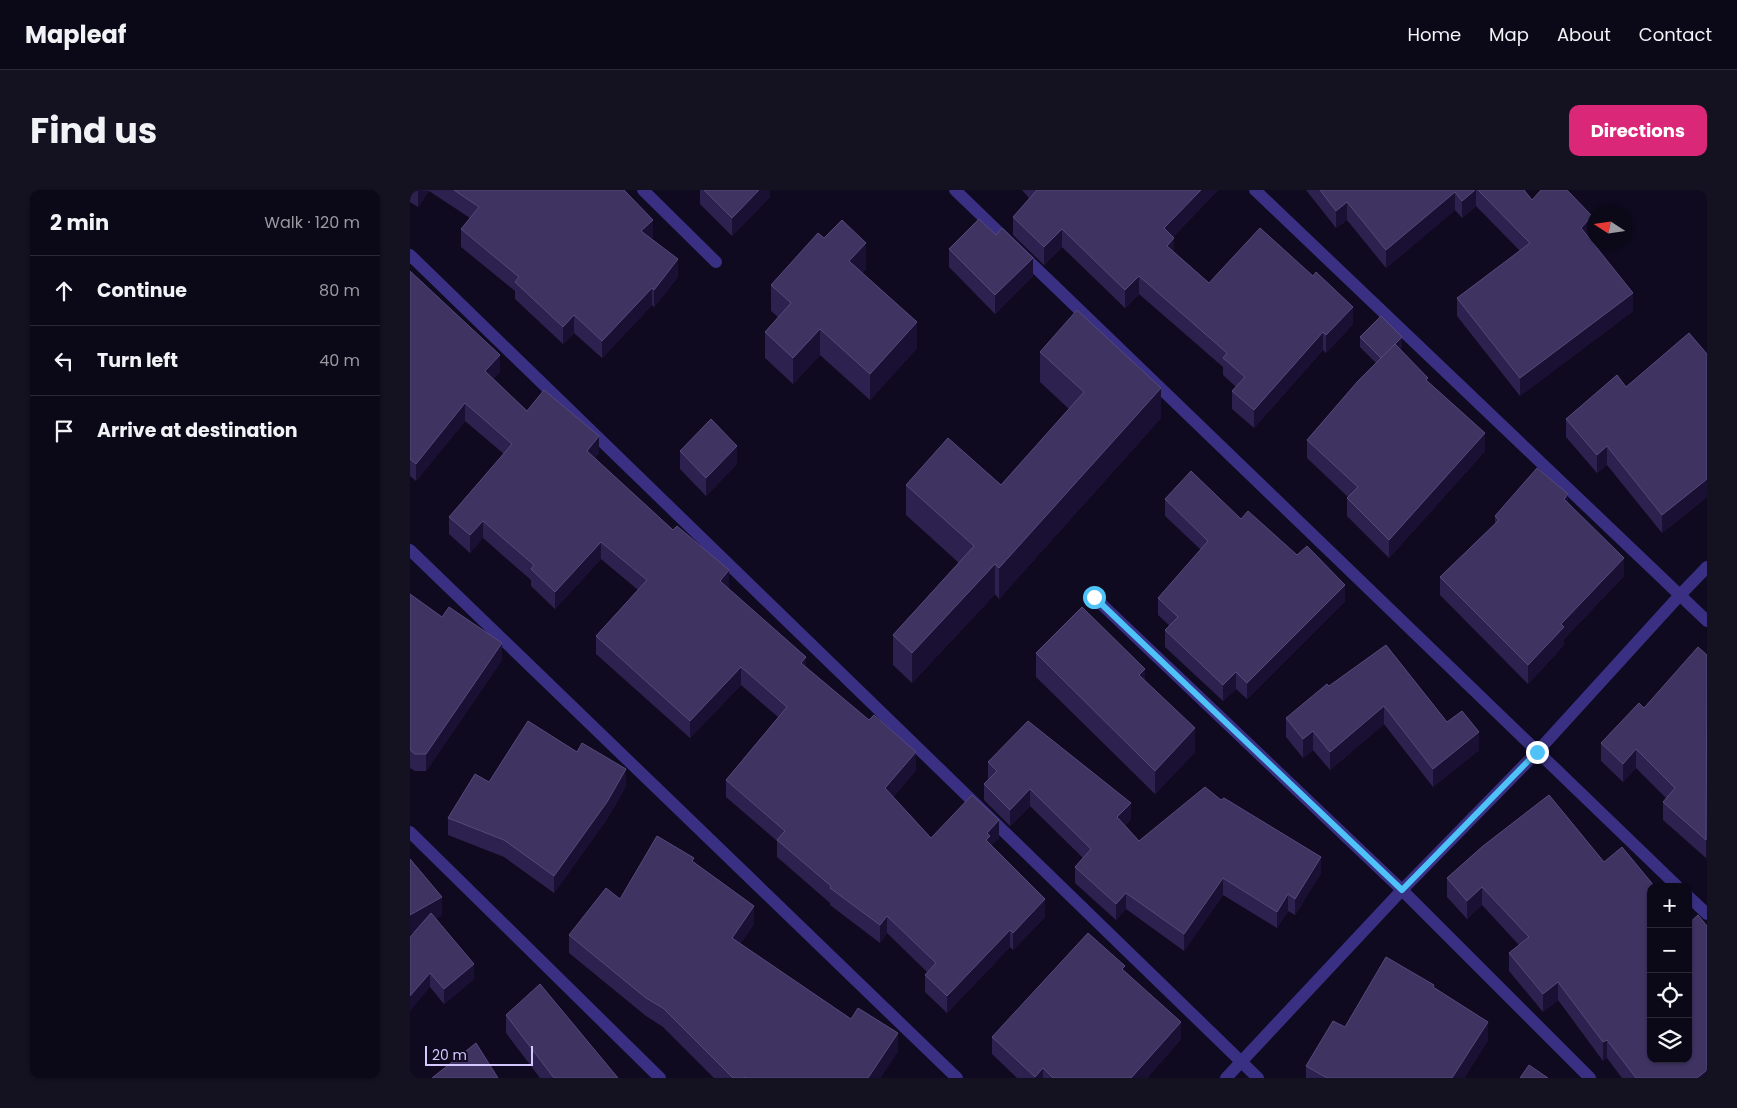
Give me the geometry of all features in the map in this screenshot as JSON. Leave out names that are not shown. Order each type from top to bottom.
[{"type":"street","points":[[643,190],[716,262]]},
{"type":"street","points":[[955,190],[1674,883]]},
{"type":"street","points":[[1255,190],[1707,621]]},
{"type":"street","points":[[410,255],[1258,1078]]},
{"type":"street","points":[[410,550],[957,1078]]},
{"type":"street","points":[[1226,1078],[1402,890],[1537,752],[1707,567]]},
{"type":"street","points":[[1094,597],[1402,890],[1590,1078]]},
{"type":"street","points":[[410,832],[660,1078]]},
{"type":"street","points":[[1692,900],[1707,914]]},
{"type":"building","points":[[454,190],[624,190],[653,220],[641,231],[678,259],[654,290],[652,288],[602,341],[574,315],[563,327],[515,282],[519,277],[461,229],[479,207]]},
{"type":"building","points":[[704,190],[759,190],[732,218]]},
{"type":"building","points":[[1037,190],[1201,190],[1164,228],[1174,238],[1167,246],[1209,283],[1260,228],[1313,276],[1316,272],[1353,307],[1326,335],[1323,332],[1254,410],[1232,391],[1245,377],[1223,358],[1227,353],[1139,276],[1125,290],[1062,229],[1044,247],[1013,217]]},
{"type":"building","points":[[1320,190],[1475,190],[1462,201],[1455,192],[1386,250],[1347,202],[1336,211]]},
{"type":"building","points":[[1478,190],[1524,190],[1532,200],[1541,190],[1567,190],[1587,211],[1587,221],[1581,228],[1587,236],[1587,250],[1599,250],[1633,293],[1520,378],[1457,298],[1530,243]]},
{"type":"building","points":[[979,219],[996,235],[1002,228],[1033,258],[995,295],[949,249]]},
{"type":"building","points":[[842,220],[866,243],[849,261],[917,322],[870,374],[820,329],[793,358],[765,332],[791,303],[771,285],[818,233],[824,238]]},
{"type":"building","points":[[410,271],[500,355],[485,371],[527,411],[544,390],[599,436],[587,451],[673,530],[677,526],[729,570],[720,581],[806,657],[801,663],[869,720],[874,715],[916,752],[885,788],[931,838],[972,795],[999,820],[987,833],[990,836],[986,840],[1045,899],[1013,933],[1010,930],[947,996],[925,975],[936,963],[887,916],[880,925],[830,888],[831,886],[777,840],[785,831],[726,780],[787,707],[741,667],[690,721],[596,636],[647,580],[601,542],[555,592],[531,569],[534,565],[483,521],[470,535],[449,517],[512,444],[465,403],[416,464],[410,459]]},
{"type":"building","points":[[1077,310],[1161,388],[999,568],[995,564],[912,653],[893,635],[974,546],[906,485],[948,438],[1001,485],[1084,392],[1040,352]]},
{"type":"building","points":[[1381,316],[1402,337],[1381,358],[1360,337]]},
{"type":"building","points":[[1689,333],[1707,354],[1707,479],[1662,515],[1607,446],[1597,455],[1566,419],[1617,375],[1626,387]]},
{"type":"building","points":[[1395,344],[1428,378],[1426,380],[1485,433],[1389,540],[1347,498],[1358,487],[1307,440],[1358,381]]},
{"type":"building","points":[[711,419],[737,446],[706,478],[680,451]]},
{"type":"building","points":[[1537,468],[1568,494],[1564,499],[1624,558],[1561,624],[1564,627],[1528,665],[1440,577],[1499,520],[1495,516]]},
{"type":"building","points":[[1191,471],[1241,519],[1248,511],[1297,555],[1307,546],[1345,585],[1247,683],[1236,672],[1223,685],[1165,630],[1178,617],[1158,598],[1208,541],[1165,499]]},
{"type":"building","points":[[410,594],[442,617],[449,607],[502,643],[426,754],[415,754],[410,750]]},
{"type":"building","points":[[1082,607],[1145,669],[1139,675],[1195,728],[1155,771],[1036,653]]},
{"type":"building","points":[[1386,645],[1447,722],[1462,711],[1479,732],[1433,769],[1384,706],[1330,752],[1313,731],[1303,739],[1286,718],[1327,684],[1329,686]]},
{"type":"building","points":[[1698,647],[1707,655],[1706,840],[1663,802],[1675,788],[1636,749],[1623,764],[1601,743],[1639,703],[1644,708]]},
{"type":"building","points":[[528,721],[577,752],[582,743],[626,769],[607,802],[554,876],[504,840],[448,818],[475,774],[489,782]]},
{"type":"building","points":[[1028,721],[1131,803],[1117,817],[1139,841],[1205,787],[1221,800],[1224,798],[1321,857],[1295,899],[1288,894],[1277,912],[1223,878],[1184,934],[1126,893],[1116,904],[1075,867],[1091,849],[1030,789],[1010,810],[984,784],[997,771],[988,762]]},
{"type":"building","points":[[1549,795],[1604,862],[1622,847],[1652,883],[1647,883],[1647,1063],[1692,1063],[1692,920],[1698,915],[1707,926],[1707,1070],[1697,1078],[1636,1078],[1607,1040],[1603,1042],[1558,982],[1543,994],[1509,953],[1529,937],[1482,887],[1467,901],[1447,878],[1483,846]]},
{"type":"building","points":[[657,836],[694,858],[692,861],[754,906],[732,938],[851,1019],[858,1008],[898,1033],[868,1078],[733,1078],[663,1008],[646,998],[569,935],[606,888],[620,899]]},
{"type":"building","points":[[410,859],[442,897],[410,915]]},
{"type":"building","points":[[431,913],[474,964],[444,989],[430,973],[410,996],[410,937]]},
{"type":"building","points":[[1088,933],[1125,966],[1122,969],[1181,1022],[1131,1078],[1053,1078],[1043,1068],[1035,1077],[992,1037]]},
{"type":"building","points":[[1386,957],[1434,985],[1433,987],[1488,1022],[1452,1078],[1327,1078],[1306,1066],[1333,1021],[1345,1027]]},
{"type":"building","points":[[540,984],[618,1078],[554,1078],[506,1015]]},
{"type":"building","points":[[476,1043],[498,1078],[432,1078]]},
{"type":"building","points":[[1529,1065],[1548,1078],[1520,1078]]},
{"type":"route","points":[[1094,597],[1402,890],[1537,752]]}]
